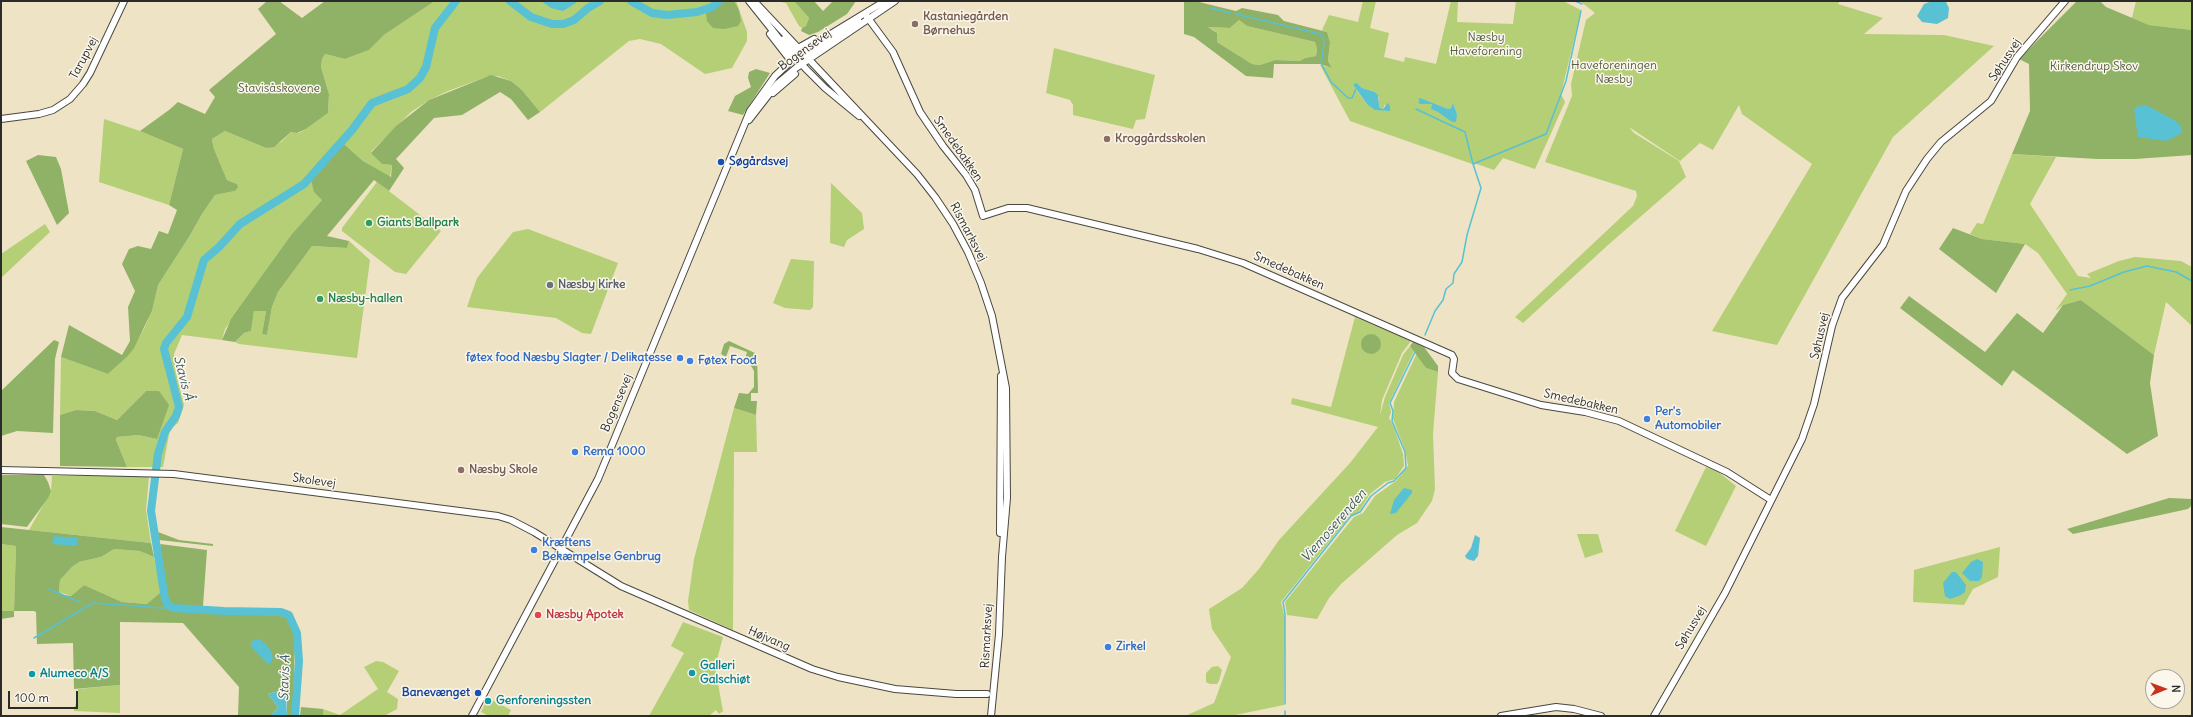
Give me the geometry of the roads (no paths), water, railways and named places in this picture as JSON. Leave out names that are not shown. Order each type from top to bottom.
[{"type":"street","name":"Tarupvej","points":[[1,119],[39,114],[52,110],[70,99],[90,73],[124,1]]},
{"type":"street","points":[[749,1],[766,29],[801,58]]},
{"type":"street","points":[[749,1],[801,58]]},
{"type":"street","name":"Rismarksvej","points":[[754,1],[825,88],[874,128]]},
{"type":"street","name":"Bogensevej","points":[[472,716],[598,479],[750,111],[767,86],[846,21],[855,18],[867,17],[885,1]]},
{"type":"street","name":"Bogensevej","points":[[801,58],[816,53],[867,17],[895,1]]},
{"type":"street","name":"Søhusvej","points":[[1654,716],[1725,593],[1771,500],[1792,462],[1809,422],[1832,326],[1842,298],[1883,245],[1906,191],[1927,159],[1941,142],[1991,101],[2017,57],[2065,1]]},
{"type":"street","points":[[758,106],[778,78],[801,58],[867,17]]},
{"type":"street","name":"Smedebakken","points":[[867,17],[893,52],[920,112],[942,146],[966,174],[975,190],[983,216],[1008,208],[1027,208],[1198,249],[1243,263],[1452,355],[1454,359],[1452,373],[1458,379],[1541,405],[1585,412],[1619,422],[1727,472],[1771,500]]},
{"type":"street","points":[[816,53],[817,62],[858,110]]},
{"type":"street","points":[[758,106],[801,58]]},
{"type":"street","name":"Rismarksvej","points":[[801,58],[858,110],[917,174],[935,197],[968,252],[992,316],[1006,388],[1007,478],[999,634],[991,716]]},
{"type":"street","name":"Bogensevej","points":[[741,131],[758,106]]},
{"type":"street","name":"Skolevej","points":[[1,470],[166,473],[498,516],[517,523],[562,548]]},
{"type":"street","name":"Højvang","points":[[562,548],[621,586],[812,669],[845,679],[895,689],[956,694],[987,694]]},
{"type":"street","points":[[1501,716],[1556,707],[1574,709],[1600,716]]},
{"type":"water","points":[[541,1],[576,1],[576,3],[563,11],[551,8]]},
{"type":"water","points":[[1932,1],[1946,2],[1949,8],[1948,18],[1937,24],[1922,22],[1917,16],[1924,4]]},
{"type":"water","points":[[1357,83],[1362,88],[1375,92],[1378,95],[1379,107],[1383,109],[1388,103],[1390,106],[1390,111],[1375,110],[1367,104],[1354,86],[1354,84]]},
{"type":"water","points":[[1420,98],[1448,109],[1451,108],[1453,103],[1457,114],[1456,122],[1452,122],[1431,109],[1432,104],[1420,104],[1418,99]]},
{"type":"water","points":[[2146,105],[2176,121],[2182,128],[2182,133],[2166,141],[2138,137],[2134,110],[2136,107]]},
{"type":"water","points":[[1404,488],[1412,490],[1412,493],[1396,513],[1390,514],[1394,500]]},
{"type":"water","points":[[1475,535],[1480,538],[1478,556],[1474,561],[1467,559],[1465,556],[1471,548]]},
{"type":"water","points":[[54,536],[78,538],[77,546],[52,544]]},
{"type":"water","points":[[1977,559],[1983,562],[1982,577],[1979,581],[1970,581],[1962,573],[1971,562]]},
{"type":"water","points":[[1952,572],[1956,572],[1966,585],[1965,592],[1950,599],[1945,596],[1943,583]]},
{"type":"water","points":[[256,639],[261,640],[270,649],[273,657],[271,663],[267,663],[251,647],[251,642]]},
{"type":"water","points":[[282,690],[286,694],[287,716],[271,716],[278,707],[268,694]]},
{"type":"waterway","name":"Stavis Å","points":[[295,716],[299,661],[297,633],[289,615],[281,612],[173,608],[168,605],[165,599],[151,511],[158,454],[165,432],[176,416],[179,407],[164,349],[166,343],[187,317],[204,260],[219,247],[240,224],[304,184],[352,130],[372,103],[408,89],[420,78],[426,67],[435,28],[456,1]]},
{"type":"waterway","name":"Stavis Å","points":[[510,1],[531,17],[552,24],[563,24],[574,20],[588,8],[600,1]]},
{"type":"waterway","name":"Stavis Å","points":[[631,1],[652,13],[667,15],[697,12],[712,7],[719,1]]},
{"type":"waterway","name":"Viemoserenden","points":[[1575,1],[1582,4]]},
{"type":"waterway","points":[[1211,8],[1230,13]]},
{"type":"waterway","name":"Viemoserenden","points":[[1425,335],[1435,311],[1443,300],[1446,289],[1453,283],[1454,274],[1462,262],[1467,235],[1481,188],[1473,164],[1546,134],[1566,81],[1581,11]]},
{"type":"waterway","points":[[1236,14],[1320,34],[1323,37],[1324,44],[1321,63],[1331,82],[1348,98],[1352,98],[1356,89]]},
{"type":"waterway","points":[[1416,109],[1465,132],[1473,164]]},
{"type":"waterway","points":[[2070,290],[2090,286],[2124,272],[2147,266],[2176,272],[2192,281]]},
{"type":"waterway","name":"Viemoserenden","points":[[1285,704],[1285,614],[1283,602],[1351,516],[1360,512],[1371,496],[1388,483],[1394,481],[1406,468],[1405,452],[1392,421],[1393,411],[1390,403],[1415,352]]},
{"type":"waterway","points":[[48,589],[80,602]]},
{"type":"waterway","points":[[34,638],[93,603],[163,608],[168,605]]},
{"type":"waterway","name":"Viemoserenden","points":[[1285,711],[1285,716]]},
{"type":"place","name":"Kastaniegården Børnehus","points":[[915,24]]},
{"type":"place","name":"Kroggårdsskolen","points":[[1107,139]]},
{"type":"place","name":"Søgårdsvej","points":[[721,162]]},
{"type":"place","name":"Giants Ballpark","points":[[369,223]]},
{"type":"place","name":"Næsby Kirke","points":[[550,285]]},
{"type":"place","name":"Næsby-hallen","points":[[320,299]]},
{"type":"place","name":"føtex food Næsby Slagter / Delikatesse","points":[[680,358]]},
{"type":"place","name":"Føtex Food","points":[[690,361]]},
{"type":"place","name":"Per's Automobiler","points":[[1647,419]]},
{"type":"place","name":"Rema 1000","points":[[575,452]]},
{"type":"place","name":"Næsby Skole","points":[[461,470]]},
{"type":"place","name":"Kræftens Bekæmpelse Genbrug","points":[[534,550]]},
{"type":"place","name":"Næsby Apotek","points":[[538,615]]},
{"type":"place","name":"Zirkel","points":[[1108,647]]},
{"type":"place","name":"Galleri Galschiøt","points":[[692,673]]},
{"type":"place","name":"Alumeco A/S","points":[[32,674]]},
{"type":"place","name":"Banevænget","points":[[478,693]]},
{"type":"place","name":"Genforeningssten","points":[[488,701]]},
{"type":"park label","name":"Næsby Haveforening","points":[[1486,45]]},
{"type":"park label","name":"Kirkendrup Skov","points":[[2094,67]]},
{"type":"park label","name":"Haveforeningen Næsby","points":[[1614,73]]},
{"type":"park label","name":"Stavisåskovene","points":[[279,89]]}]
